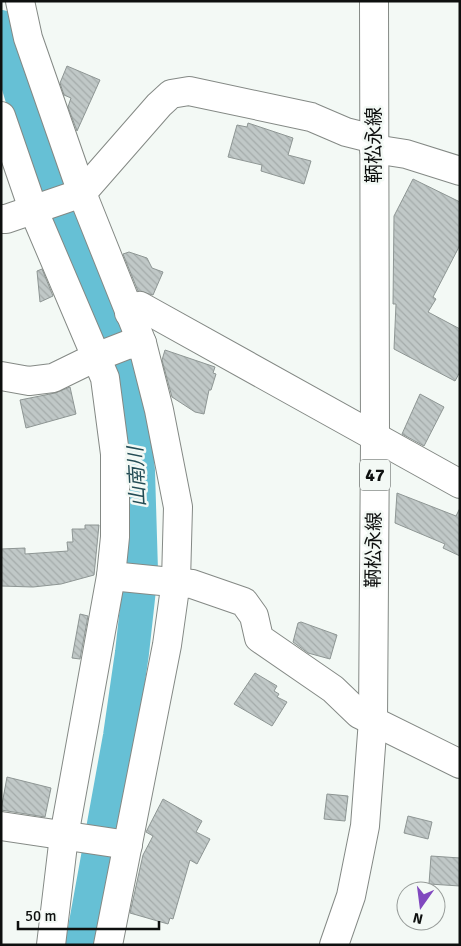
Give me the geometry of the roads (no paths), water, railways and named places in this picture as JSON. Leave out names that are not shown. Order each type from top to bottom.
[{"type":"street","points":[[20,1],[28,38],[75,195],[129,312],[117,350],[105,378],[115,454],[116,577],[51,945]]},
{"type":"street","name":"鞆松永線","points":[[334,945],[351,896],[366,826],[372,720],[375,439],[374,2]]},
{"type":"street","points":[[1,219],[6,219],[75,195],[171,94],[189,91],[311,117],[374,144],[460,171]]},
{"type":"street","points":[[1,116],[38,208],[117,350],[160,410],[178,507],[169,581],[167,645],[121,845],[108,945]]},
{"type":"street","points":[[129,312],[140,306],[375,439],[460,484]]},
{"type":"street","points":[[1,376],[29,381],[53,378],[117,350]]},
{"type":"street","points":[[116,577],[192,584],[244,602],[254,616],[259,638],[333,689],[359,714],[460,764]]},
{"type":"street","points":[[1,826],[121,845]]},
{"type":"waterway","name":"山南川","points":[[1,27],[45,174],[96,290],[132,404],[138,471],[141,571],[132,653],[120,736],[82,945]]}]
